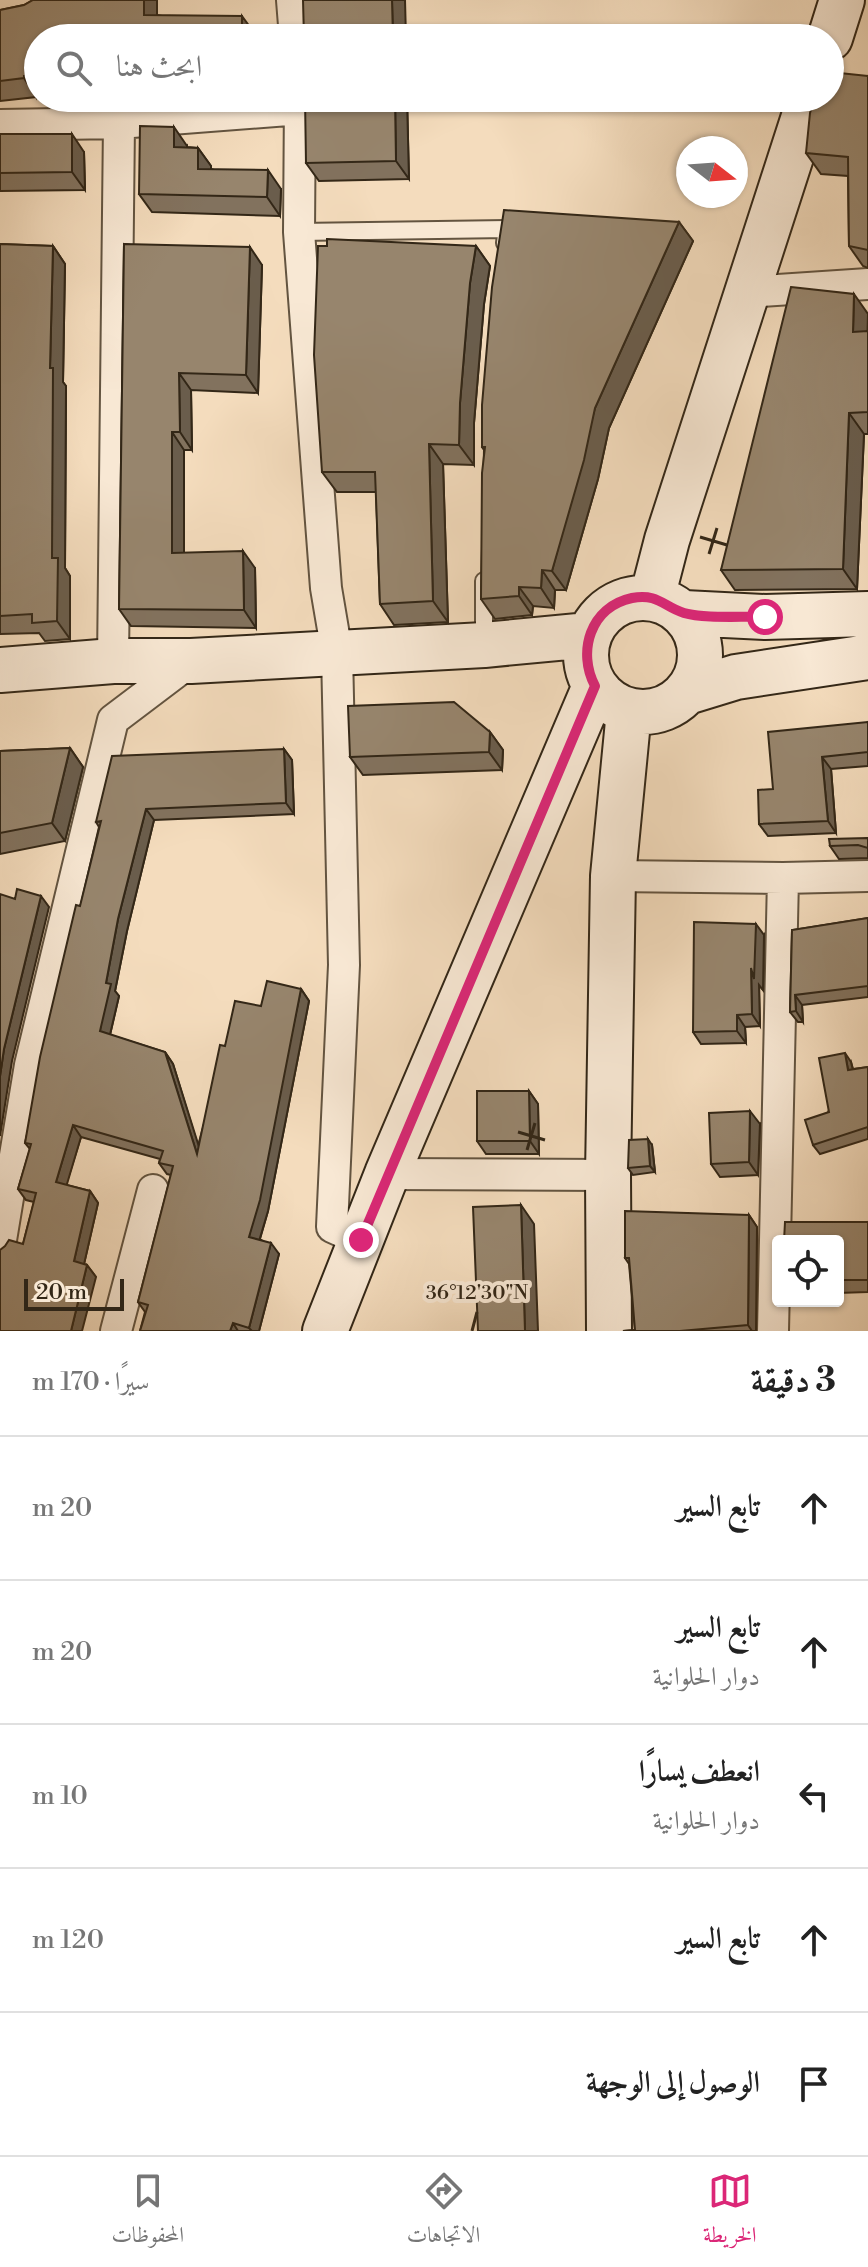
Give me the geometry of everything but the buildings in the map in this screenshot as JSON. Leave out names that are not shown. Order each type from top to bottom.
[{"type":"main road","points":[[834,24],[842,0]]},
{"type":"main road","points":[[612,699],[650,712],[671,706],[687,692],[698,673],[701,651],[695,630],[668,605],[667,540],[806,112]]},
{"type":"main road","points":[[609,1331],[612,699],[585,661],[589,635],[599,618],[613,605],[632,598],[765,617],[868,614]]},
{"type":"main road","points":[[0,670],[113,661],[191,661],[484,645],[589,635]]},
{"type":"main road","points":[[687,692],[736,677],[868,657]]},
{"type":"main road","points":[[325,1331],[387,1174],[612,699]]},
{"type":"street","points":[[292,0],[294,24]]},
{"type":"street","points":[[0,125],[119,123],[219,112]]},
{"type":"street","points":[[300,112],[299,232],[326,588],[337,653],[344,965],[332,1227],[361,1240]]},
{"type":"street","points":[[113,661],[119,123]]},
{"type":"street","points":[[748,292],[868,284]]},
{"type":"street","points":[[0,1246],[30,1065],[113,720],[191,661]]},
{"type":"street","points":[[613,876],[868,876]]},
{"type":"street","points":[[773,1331],[783,878]]},
{"type":"street","points":[[387,1174],[608,1175]]},
{"type":"street","points":[[116,1331],[153,1190]]},
{"type":"lane","points":[[299,232],[507,229],[502,260]]},
{"type":"lane","points":[[484,566],[484,645]]},
{"type":"route","points":[[361,1240],[595,686],[585,661],[589,635],[599,618],[613,605],[632,598],[652,598],[684,613],[765,617]]}]
